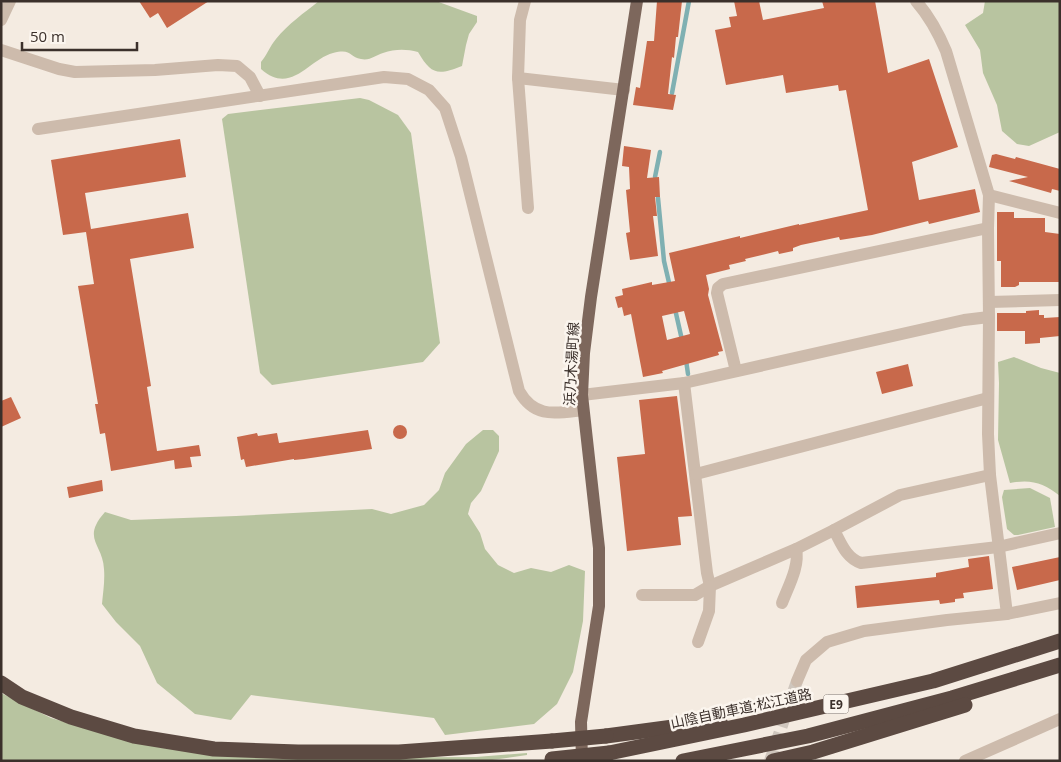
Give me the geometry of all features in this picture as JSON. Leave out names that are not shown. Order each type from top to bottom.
[{"type":"highway","name":"山陰自動車道;松江道路","points":[[547,760],[609,753],[744,725],[933,681],[1060,641]]},
{"type":"highway","points":[[773,761],[813,752],[983,699],[1060,667]]},
{"type":"highway","name":"E9","points":[[683,761],[808,736],[1060,667]]},
{"type":"highway","points":[[1,683],[22,697],[71,717],[134,736],[214,749],[298,752],[399,752],[606,736],[703,723],[744,725]]},
{"type":"main road","name":"浜乃木湯町線","points":[[582,761],[581,722],[599,606],[598,548],[582,395],[584,354],[591,297],[637,1]]},
{"type":"street","points":[[1,20],[10,1]]},
{"type":"street","points":[[525,1],[520,20],[518,78],[528,208]]},
{"type":"street","points":[[916,1],[930,16],[946,51],[989,195],[988,398],[990,475],[1007,614]]},
{"type":"street","points":[[1,50],[59,70],[91,72],[237,66],[250,77],[260,96]]},
{"type":"street","points":[[38,129],[384,77],[408,79],[429,90],[445,108],[461,157],[519,391],[524,400],[535,409],[552,413],[583,410]]},
{"type":"street","points":[[518,78],[624,90]]},
{"type":"street","points":[[989,195],[1060,213]]},
{"type":"street","points":[[736,371],[717,294],[718,288],[723,284],[988,228]]},
{"type":"street","points":[[989,302],[1060,300]]},
{"type":"street","points":[[582,395],[684,383],[964,320],[989,317]]},
{"type":"street","points":[[684,383],[710,586],[709,611],[698,642]]},
{"type":"street","points":[[696,474],[988,398]]},
{"type":"street","points":[[642,594],[695,595],[710,586],[796,549],[900,495],[990,475]]},
{"type":"street","points":[[834,530],[848,556],[854,561],[861,563],[998,547],[1060,533]]},
{"type":"street","points":[[782,603],[795,568],[796,549]]},
{"type":"street","points":[[797,681],[806,660],[827,642],[864,631],[1007,614],[1060,603]]},
{"type":"street","points":[[965,761],[1060,719]]},
{"type":"green space","points":[[319,1],[436,1],[477,16],[477,22],[469,34],[462,66],[446,71],[441,72],[431,69],[418,52],[409,50],[387,52],[370,59],[357,58],[347,52],[333,53],[299,73],[282,79],[272,76],[261,69],[261,62],[276,39]]},
{"type":"green space","points":[[985,1],[1060,1],[1060,132],[1029,146],[1017,144],[1002,131],[997,105],[983,73],[980,50],[965,25],[983,13]]},
{"type":"green space","points":[[360,98],[369,100],[398,115],[411,133],[440,343],[423,362],[272,385],[260,373],[222,119],[228,114]]},
{"type":"green space","points":[[1014,357],[1041,368],[1060,373],[1060,496],[1037,483],[1010,483],[998,440],[998,362]]},
{"type":"green space","points":[[483,430],[493,430],[499,436],[499,451],[481,491],[471,503],[468,514],[480,533],[485,549],[498,565],[514,573],[531,568],[551,572],[569,565],[585,571],[583,621],[573,672],[557,704],[534,724],[445,735],[434,718],[251,695],[231,720],[195,714],[157,683],[140,646],[116,622],[102,604],[103,560],[94,535],[98,521],[105,512],[131,520],[372,509],[391,514],[424,505],[439,490],[445,473],[466,444]]},
{"type":"green space","points":[[1030,488],[1050,498],[1055,527],[1014,535],[1007,529],[1002,497],[1004,490]]},
{"type":"green space","points":[[1,693],[51,718],[131,741],[301,758],[476,757],[527,753],[527,755],[485,761],[1,761]]},
{"type":"building","points":[[139,1],[209,1],[167,28],[158,13],[150,18]]},
{"type":"building","points":[[657,1],[682,1],[678,37],[676,37],[674,58],[672,57],[668,94],[676,95],[673,110],[633,105],[636,87],[640,88],[647,41],[654,41]]},
{"type":"building","points":[[734,1],[759,1],[763,20],[824,8],[822,1],[875,1],[888,73],[929,59],[958,147],[912,162],[919,200],[975,189],[980,212],[929,224],[928,221],[872,235],[840,240],[839,237],[801,245],[793,248],[793,251],[779,254],[778,251],[745,259],[746,261],[729,265],[730,269],[706,275],[709,289],[708,295],[723,351],[718,352],[719,355],[662,371],[663,373],[643,377],[631,314],[624,316],[622,307],[618,308],[615,297],[623,295],[622,289],[652,282],[652,285],[675,281],[669,253],[740,236],[740,238],[868,210],[846,90],[839,91],[838,85],[786,93],[783,75],[726,85],[715,30],[731,27],[729,17],[737,16]],"holes":[[[684,311],[690,334],[667,340],[662,316]]]},
{"type":"building","points":[[180,139],[186,177],[85,193],[91,229],[188,213],[194,248],[130,259],[151,386],[147,387],[157,451],[199,445],[201,456],[190,457],[192,467],[175,469],[174,460],[111,471],[105,433],[100,434],[95,404],[98,404],[78,286],[94,284],[86,232],[63,235],[51,160]]},
{"type":"building","points":[[624,146],[651,150],[647,178],[659,177],[660,197],[655,197],[657,216],[653,216],[658,256],[630,260],[626,233],[630,232],[626,190],[630,189],[629,167],[622,166]]},
{"type":"building","points":[[996,154],[1015,159],[1016,157],[1060,169],[1060,191],[1052,189],[1051,193],[1009,181],[1028,177],[989,167],[992,155]]},
{"type":"building","points":[[997,212],[1014,212],[1014,218],[1045,218],[1045,232],[1060,234],[1060,282],[1019,282],[1019,285],[1015,287],[1001,287],[1001,261],[997,261]]},
{"type":"building","points":[[1039,310],[1039,315],[1044,315],[1044,318],[1060,317],[1060,336],[1040,338],[1040,343],[1025,344],[1025,331],[997,331],[997,313],[1026,313],[1026,311]]},
{"type":"building","points":[[908,364],[913,386],[882,394],[876,372]]},
{"type":"building","points":[[677,396],[692,516],[678,517],[681,545],[627,551],[617,457],[645,454],[639,400]]},
{"type":"building","points":[[11,397],[21,418],[1,427],[1,401]]},
{"type":"building","points":[[400,425],[405,427],[407,432],[405,437],[400,439],[395,437],[393,432],[395,427]]},
{"type":"building","points":[[368,430],[372,449],[246,467],[244,459],[241,460],[237,437],[257,433],[258,436],[277,433],[279,443]]},
{"type":"building","points":[[102,480],[103,491],[69,498],[67,487]]},
{"type":"building","points":[[989,556],[993,589],[963,593],[964,598],[955,599],[955,602],[940,604],[939,600],[857,608],[855,586],[936,577],[936,573],[969,567],[968,559]]},
{"type":"building","points":[[1060,557],[1060,580],[1017,590],[1012,567]]},
{"type":"waterway","points":[[672,93],[689,1]]},
{"type":"waterway","points":[[655,177],[660,152]]},
{"type":"waterway","points":[[658,198],[664,261],[670,287]]},
{"type":"waterway","points":[[675,309],[682,340]]},
{"type":"waterway","points":[[686,360],[688,374]]},
{"type":"tunnel","points":[[770,761],[797,681]]}]
